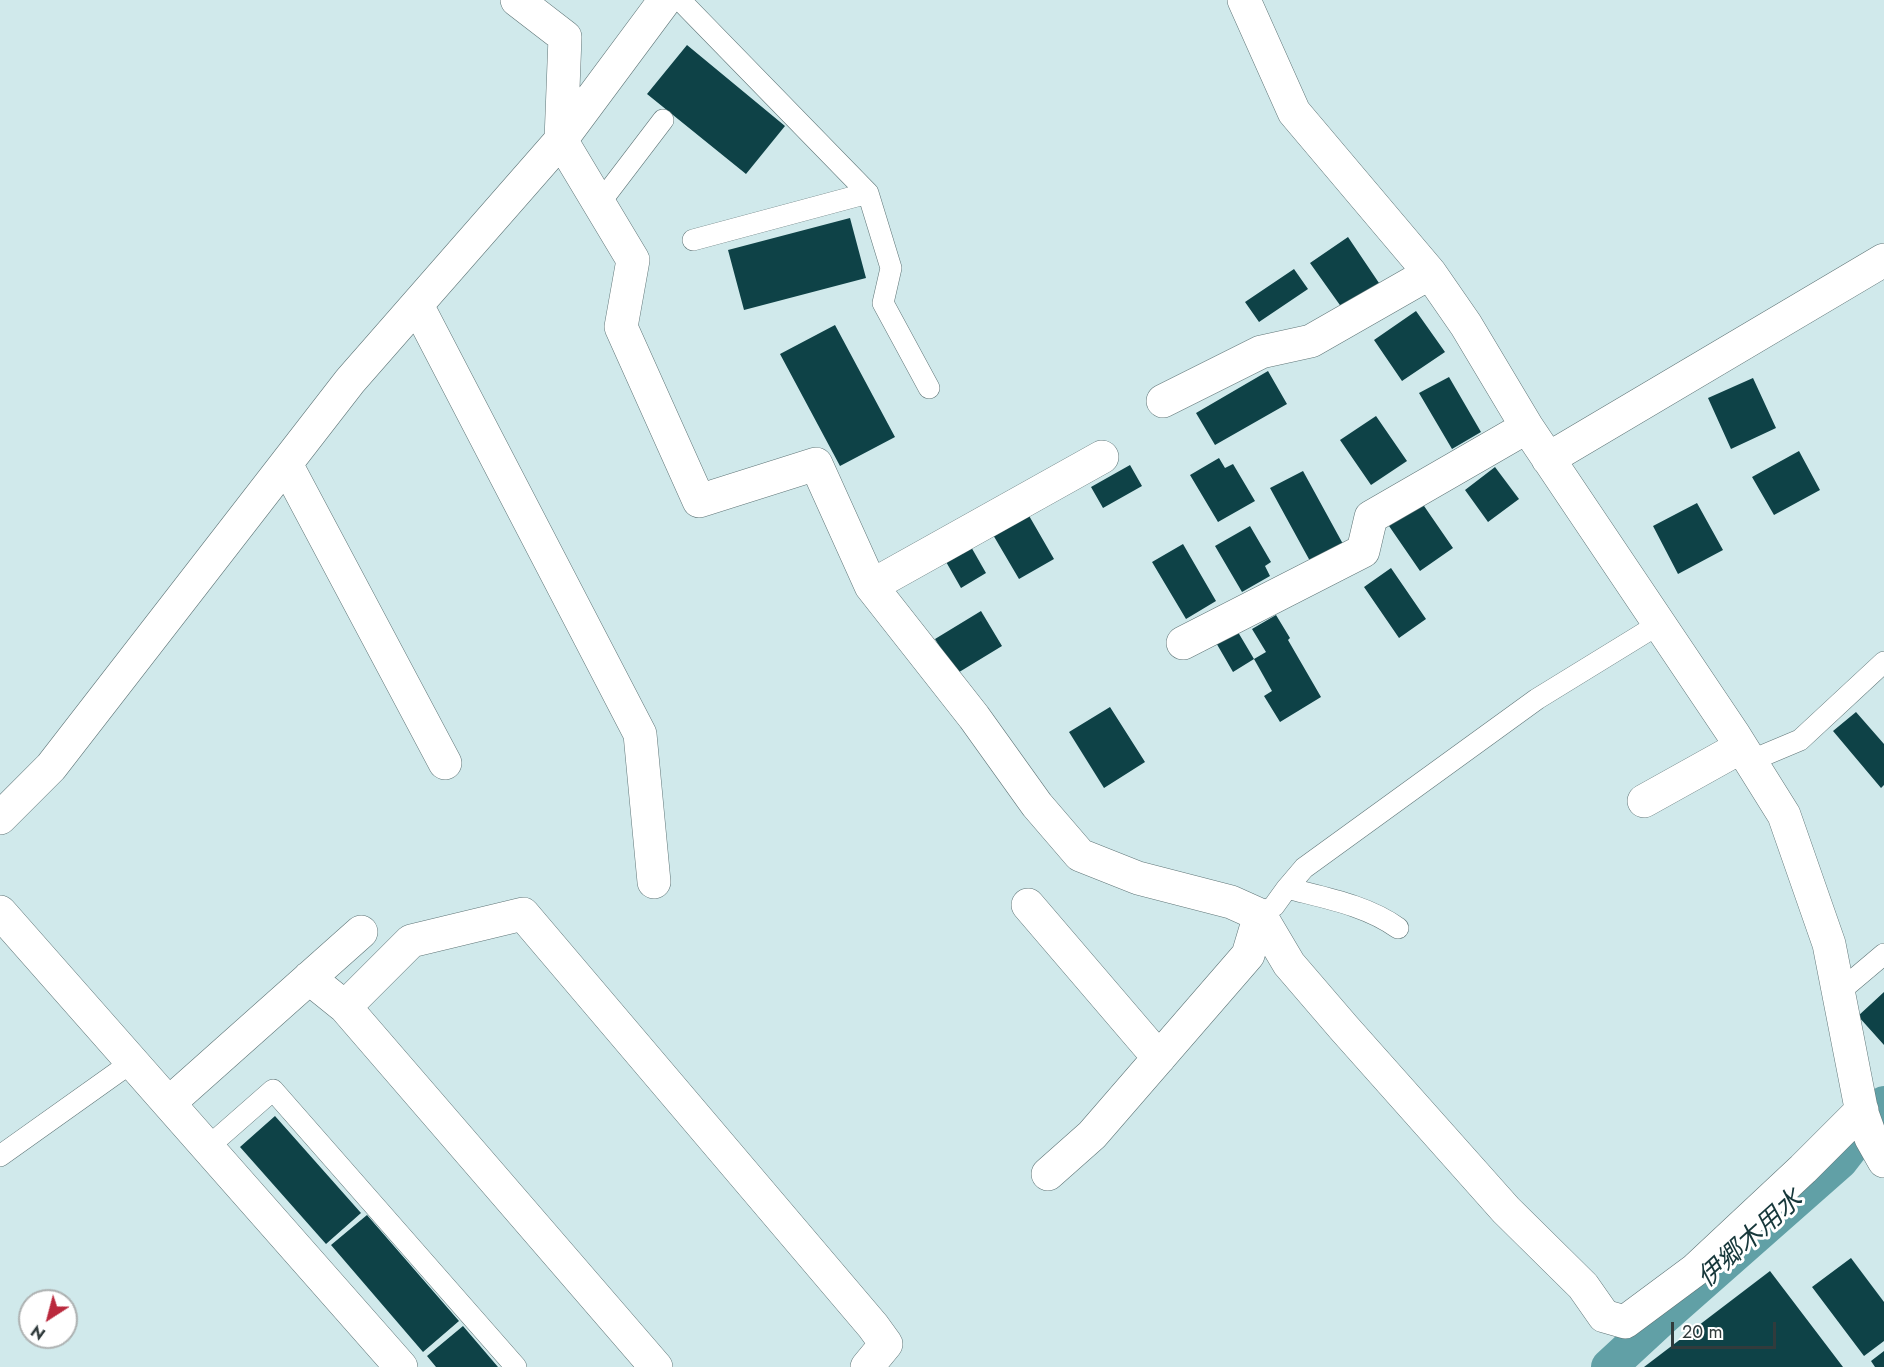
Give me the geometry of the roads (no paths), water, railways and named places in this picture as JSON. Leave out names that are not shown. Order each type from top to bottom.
[{"type":"street","points":[[517,0],[565,37],[561,140],[633,261],[621,327],[699,501],[816,464],[871,586],[974,717],[1037,805],[1080,855],[1138,878],[1231,902],[1260,915],[1289,964],[1506,1210],[1583,1286],[1604,1316],[1625,1322],[1695,1270],[1803,1169],[1870,1130],[1829,944],[1784,815],[1527,427],[1466,325],[1430,273],[1294,112],[1244,0]]},
{"type":"street","points":[[0,818],[51,766],[350,381],[561,140],[665,0]]},
{"type":"street","points":[[1548,459],[1884,260]]},
{"type":"street","points":[[1163,401],[1261,352],[1311,341],[1430,273]]},
{"type":"street","points":[[417,305],[640,734],[654,882]]},
{"type":"street","points":[[1183,643],[1363,551],[1371,517],[1527,427]]},
{"type":"street","points":[[871,586],[1102,457]]},
{"type":"street","points":[[286,464],[445,763]]},
{"type":"street","points":[[1644,801],[1745,754]]},
{"type":"street","points":[[1028,905],[1159,1058]]},
{"type":"street","points":[[0,912],[401,1367]]},
{"type":"street","points":[[345,1007],[411,941],[523,914],[886,1344],[867,1367]]},
{"type":"street","points":[[1048,1174],[1092,1135],[1248,955],[1260,915]]},
{"type":"street","points":[[169,1103],[361,932]]},
{"type":"street","points":[[309,978],[345,1007],[656,1367]]},
{"type":"lane","points":[[680,0],[868,193],[891,267],[884,303],[929,388]]},
{"type":"lane","points":[[599,204],[663,120]]},
{"type":"lane","points":[[693,240],[868,193]]},
{"type":"lane","points":[[1260,915],[1274,906],[1304,868],[1537,699],[1659,624]]},
{"type":"lane","points":[[1745,754],[1800,740],[1884,662]]},
{"type":"lane","points":[[1287,888],[1359,908],[1383,917],[1398,928]]},
{"type":"lane","points":[[1839,992],[1884,954]]},
{"type":"lane","points":[[0,1156],[132,1062]]},
{"type":"lane","points":[[208,1147],[273,1090],[516,1367]]},
{"type":"waterway","name":"伊郷木用水","points":[[1609,1367],[1840,1161],[1884,1104]]}]
